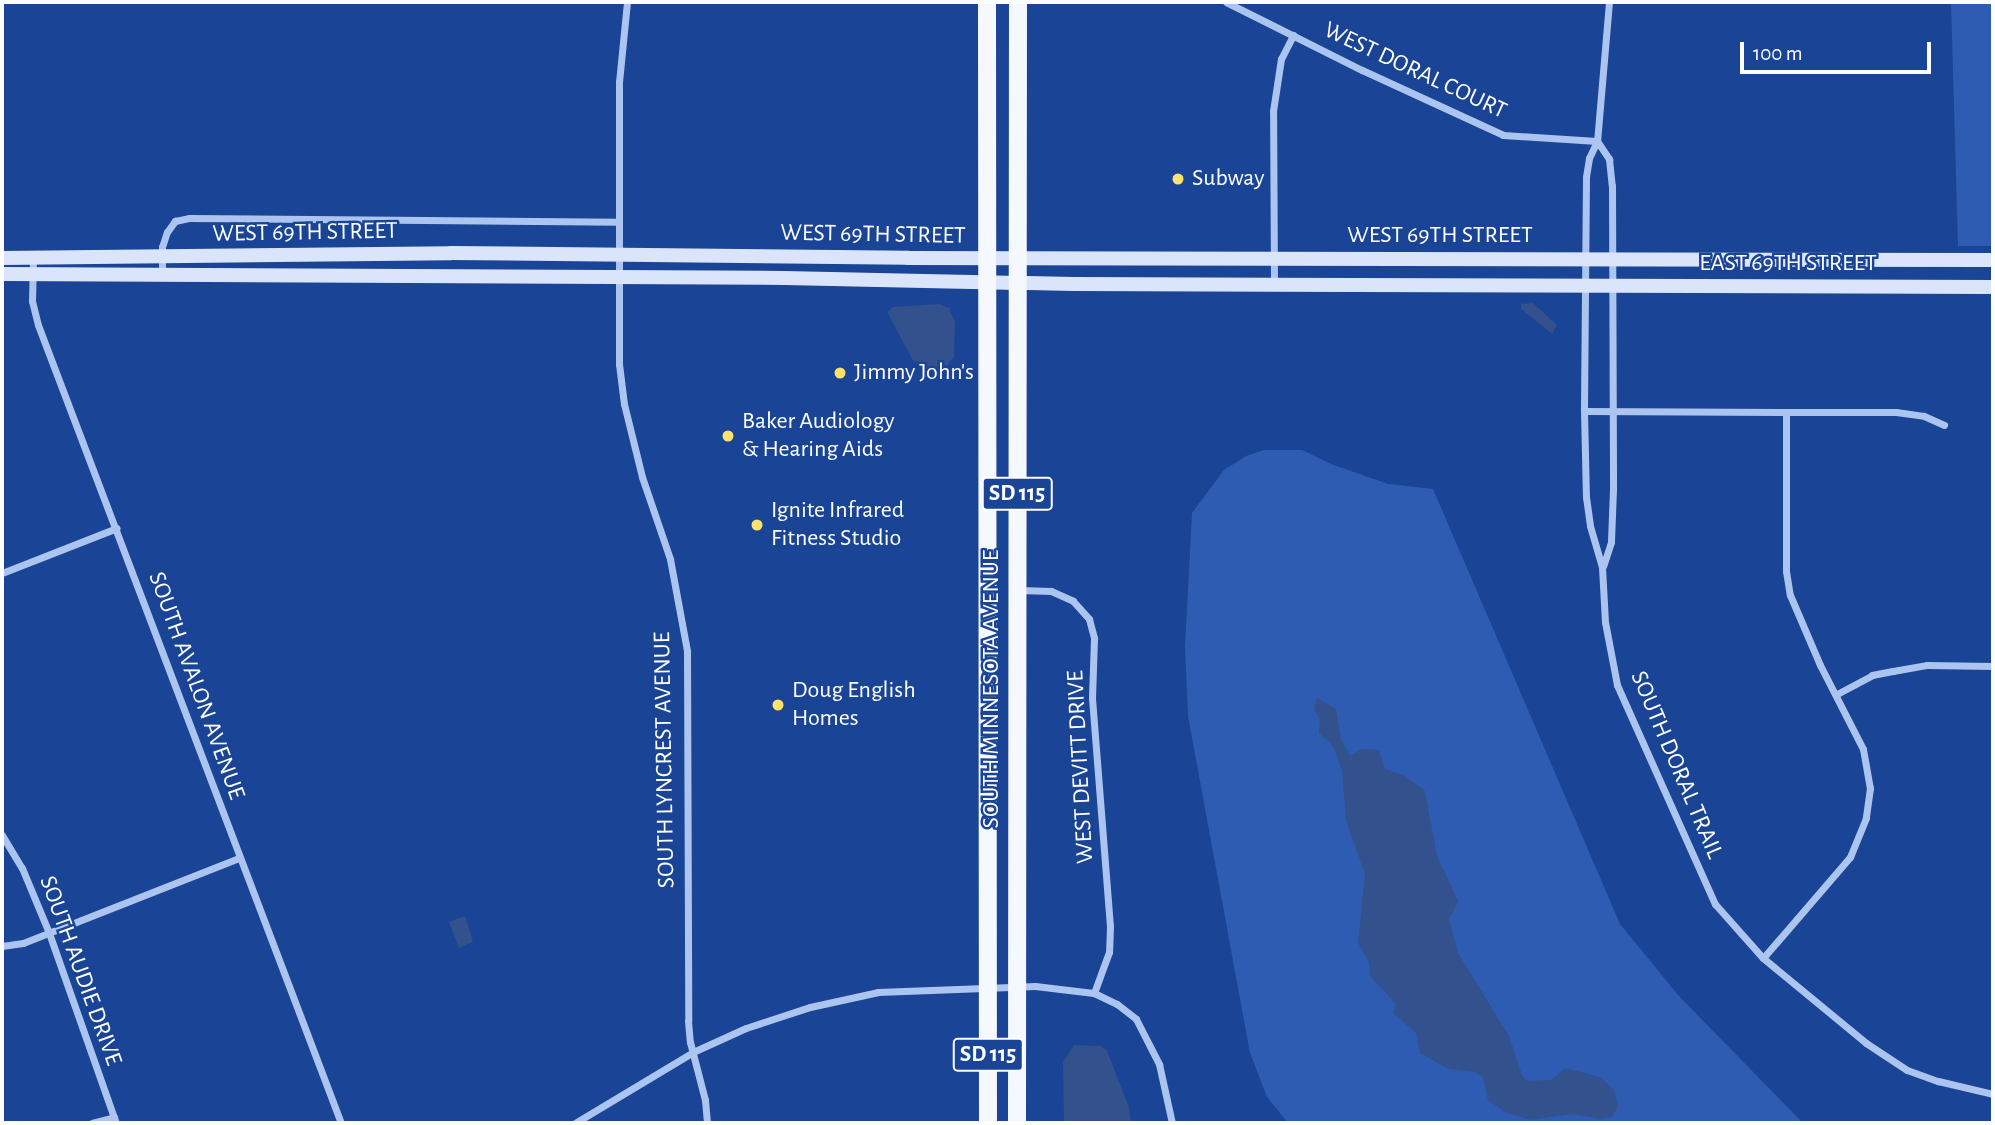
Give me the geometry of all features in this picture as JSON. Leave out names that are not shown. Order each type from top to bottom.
[{"type":"main road","name":"SOUTH MINNESOTA AVENUE","points":[[987,2],[988,1123]]},
{"type":"main road","name":"SOUTH MINNESOTA AVENUE","points":[[1017,1123],[1018,2]]},
{"type":"main road","name":"WEST 69TH STREET","points":[[2,258],[617,254],[1583,259]]},
{"type":"main road","name":"EAST 69TH STREET","points":[[1583,259],[1993,260]]},
{"type":"main road","name":"WEST 69TH STREET","points":[[2,274],[1583,286]]},
{"type":"main road","name":"EAST 69TH STREET","points":[[1583,286],[1993,288]]},
{"type":"street","name":"SOUTH LYNCREST AVENUE","points":[[627,2],[619,82],[617,222],[617,277],[624,404],[642,477],[670,559],[687,651],[688,1021],[705,1100],[707,1123]]},
{"type":"street","name":"WEST DORAL COURT","points":[[1226,2],[1503,135],[1597,141]]},
{"type":"street","points":[[1597,141],[1609,2]]},
{"type":"street","points":[[1274,284],[1273,111],[1281,59],[1293,35]]},
{"type":"street","name":"SOUTH DORAL TRAIL","points":[[1597,141],[1609,159],[1613,259],[1611,542],[1602,567]]},
{"type":"street","name":"SOUTH DORAL TRAIL","points":[[1597,141],[1589,158],[1586,177],[1583,259],[1586,497],[1590,526],[1602,567],[1605,622],[1617,685],[1714,904],[1763,957],[1866,1043],[1907,1069],[1938,1081],[1993,1094]]},
{"type":"street","name":"WEST 69TH STREET","points":[[162,275],[167,232],[175,221],[189,218],[617,222]]},
{"type":"street","name":"SOUTH AVALON AVENUE","points":[[33,258],[33,301],[38,325],[341,1123]]},
{"type":"street","points":[[1584,411],[1896,412],[1924,416],[1944,425]]},
{"type":"street","points":[[1763,957],[1850,857],[1866,818],[1869,768],[1837,694],[1816,656],[1788,583],[1786,411]]},
{"type":"street","points":[[2,573],[117,528]]},
{"type":"street","name":"WEST DEVITT DRIVE","points":[[1016,590],[1051,592],[1073,601],[1088,619],[1094,638],[1092,698],[1110,926],[1109,952],[1094,993]]},
{"type":"street","points":[[1837,694],[1872,675],[1893,671],[1927,665],[1993,666]]},
{"type":"street","name":"SOUTH AUDIE DRIVE","points":[[2,835],[22,868],[49,933],[115,1120]]},
{"type":"street","points":[[2,946],[23,943],[239,858]]},
{"type":"street","points":[[575,1123],[693,1052],[746,1028],[810,1007],[878,992],[1017,986],[1052,986],[1094,993],[1117,1004],[1136,1019],[1159,1064],[1172,1123]]},
{"type":"street","points":[[92,1123],[115,1120]]},
{"type":"shaded area","points":[[1951,2],[1993,2],[1993,246],[1958,246]]},
{"type":"shaded area","points":[[1533,303],[1557,325],[1552,334],[1521,309],[1521,304]]},
{"type":"shaded area","points":[[939,304],[949,308],[955,322],[954,357],[947,366],[929,372],[912,359],[887,312],[893,307]]},
{"type":"shaded area","points":[[1264,450],[1302,450],[1331,464],[1388,484],[1433,489],[1620,924],[1678,995],[1803,1123],[1288,1123],[1267,1097],[1250,1053],[1188,716],[1185,647],[1192,513],[1224,470],[1246,456]]},
{"type":"shaded area","points":[[1317,698],[1336,709],[1341,740],[1350,756],[1362,749],[1379,750],[1385,769],[1405,776],[1425,791],[1437,856],[1458,901],[1449,919],[1458,953],[1509,1036],[1522,1075],[1527,1081],[1551,1080],[1565,1068],[1600,1077],[1614,1090],[1618,1106],[1612,1117],[1600,1119],[1571,1114],[1530,1120],[1505,1112],[1488,1100],[1483,1077],[1475,1072],[1448,1069],[1420,1053],[1416,1033],[1393,1013],[1396,1004],[1370,976],[1369,962],[1358,943],[1365,874],[1346,820],[1342,771],[1333,746],[1319,733],[1320,719],[1314,710]]},
{"type":"shaded area","points":[[465,916],[473,942],[459,948],[449,922]]},
{"type":"shaded area","points":[[1074,1045],[1101,1046],[1107,1051],[1129,1107],[1131,1123],[1064,1123],[1063,1062]]},
{"type":"place","name":"Subway","points":[[1178,179]]},
{"type":"place","name":"Jimmy John's","points":[[840,373]]},
{"type":"place","name":"Baker Audiology & Hearing Aids","points":[[728,436]]},
{"type":"place","name":"Ignite Infrared Fitness Studio","points":[[757,525]]},
{"type":"place","name":"Doug English Homes","points":[[778,705]]}]
